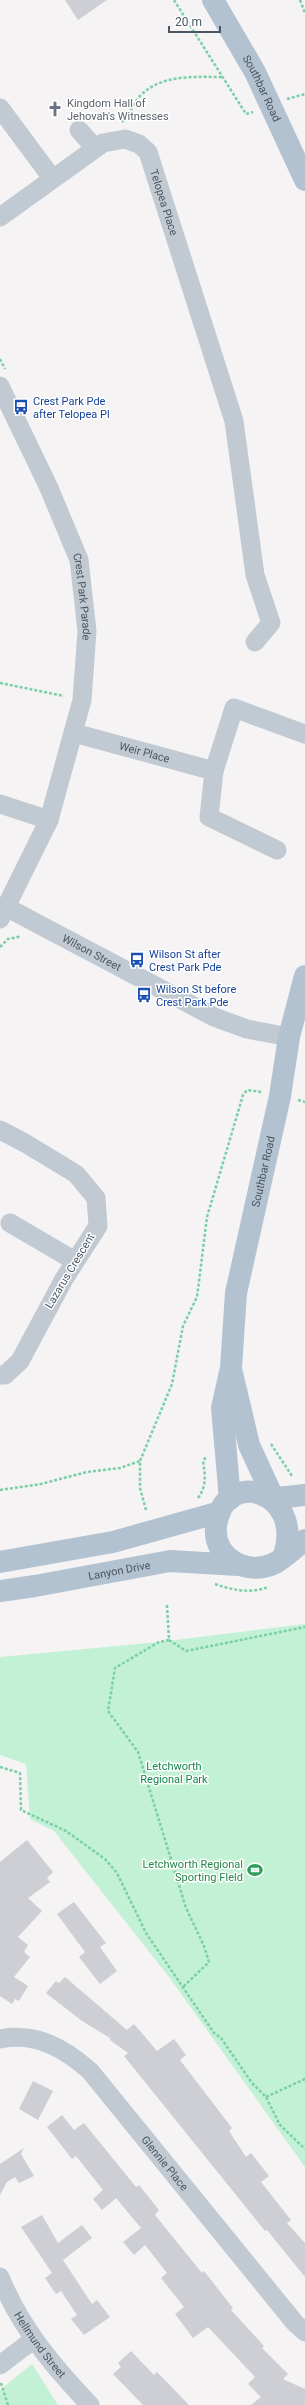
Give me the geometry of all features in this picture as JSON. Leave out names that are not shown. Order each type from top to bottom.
[{"type":"main road","name":"Southbar Road","points":[[213,0],[255,72],[305,180]]},
{"type":"main road","name":"Southbar Road","points":[[225,1505],[226,1448],[222,1408],[231,1368],[236,1293],[280,1096],[289,1037],[305,976]]},
{"type":"main road","name":"Southbar Road","points":[[231,1368],[249,1445],[274,1496]]},
{"type":"main road","points":[[274,1496],[301,1487]]},
{"type":"main road","points":[[0,1562],[113,1542],[225,1505],[244,1492],[259,1491],[274,1496],[289,1512],[293,1526],[292,1541],[284,1555]]},
{"type":"main road","points":[[225,1505],[216,1528],[218,1543],[226,1555],[240,1565],[256,1568],[274,1564],[305,1540]]},
{"type":"main road","name":"Lanyon Drive","points":[[0,1591],[170,1561],[240,1565]]},
{"type":"street","points":[[0,108],[52,178]]},
{"type":"street","points":[[79,130],[94,148]]},
{"type":"street","name":"Telopea Place","points":[[0,217],[52,178],[103,143],[125,139],[139,144],[148,152],[234,421],[255,574],[271,623],[255,642]]},
{"type":"street","name":"Crest Park Parade","points":[[0,386],[49,488],[79,560],[87,631],[82,700],[49,820],[3,913]]},
{"type":"street","points":[[277,850],[209,817],[214,771],[234,708],[305,734]]},
{"type":"street","name":"Weir Place","points":[[74,733],[214,771]]},
{"type":"street","points":[[0,804],[49,820]]},
{"type":"street","name":"Wilson Street","points":[[3,913],[214,1018],[240,1027],[289,1037]]},
{"type":"street","name":"Lazarus Crescent","points":[[0,1130],[25,1143],[76,1174],[96,1198],[98,1226],[75,1261],[20,1361],[5,1375],[0,1375]]},
{"type":"street","points":[[10,1223],[75,1261]]},
{"type":"street","name":"Glennie Place","points":[[0,2039],[20,2037],[51,2043],[72,2055],[90,2072],[290,2318],[305,2332]]},
{"type":"street","name":"Hellmund Street","points":[[0,2277],[8,2297],[33,2340],[90,2405]]},
{"type":"street","points":[[0,2365],[33,2340]]},
{"type":"path","points":[[121,124],[129,116],[133,105],[142,93],[160,84],[176,78],[223,77],[174,0]]},
{"type":"path","points":[[300,0],[305,13]]},
{"type":"path","points":[[0,683],[82,700]]},
{"type":"path","points":[[146,1510],[140,1488],[140,1461],[172,1384],[183,1326],[197,1297],[207,1216],[243,1095],[247,1090],[253,1090],[305,1102]]},
{"type":"path","points":[[249,1445],[266,1441],[273,1446],[290,1475],[301,1487]]},
{"type":"path","points":[[194,1503],[202,1492],[205,1480],[203,1461],[212,1451],[226,1448]]},
{"type":"path","points":[[0,1490],[41,1484],[88,1472],[120,1468],[140,1461]]},
{"type":"path","points":[[212,1583],[236,1591],[261,1590],[276,1584]]},
{"type":"path","points":[[167,1605],[169,1640]]},
{"type":"path","points":[[183,1987],[209,1962],[204,1946],[186,1908],[138,1752],[108,1711],[115,1668],[159,1642],[169,1640],[186,1652],[305,1627]]},
{"type":"path","points":[[0,1767],[20,1773],[21,1810],[66,1831],[105,1859],[117,1873],[146,1933],[252,2083],[266,2097],[280,2125],[305,2149]]},
{"type":"path","points":[[266,2097],[305,2079]]},
{"type":"path","points":[[0,2378],[8,2405]]},
{"type":"green space","name":"Letchworth Regional Park","points":[[305,1624],[305,2167],[169,1977],[54,1831],[30,1819],[26,1764],[0,1755],[0,1657],[159,1642]]},
{"type":"green space","points":[[32,2364],[58,2405],[0,2405],[0,2390]]},
{"type":"building","points":[[65,0],[107,0],[78,20]]},
{"type":"building","points":[[27,1840],[53,1872],[47,1878],[50,1882],[28,1898],[42,1911],[18,1937],[28,1945],[24,1952],[30,1957],[14,1977],[28,1986],[19,2001],[15,1999],[12,2004],[0,1996],[0,1862]]},
{"type":"building","points":[[74,1902],[106,1943],[100,1947],[117,1971],[100,1984],[79,1957],[85,1952],[57,1914]]},
{"type":"building","points":[[65,1977],[127,2030],[134,2024],[157,2051],[174,2039],[186,2055],[180,2060],[232,2128],[229,2131],[246,2157],[251,2153],[269,2176],[261,2182],[291,2220],[287,2223],[305,2243],[305,2277],[267,2230],[265,2231],[124,2056],[128,2053],[110,2040],[110,2038],[82,2021],[46,1993],[56,1981],[59,1983]]},
{"type":"building","points":[[33,2081],[53,2091],[38,2120],[19,2109]]},
{"type":"building","points":[[62,2115],[74,2130],[84,2123],[136,2187],[139,2185],[159,2210],[155,2215],[202,2273],[204,2271],[233,2308],[231,2310],[264,2346],[262,2348],[288,2374],[283,2379],[305,2389],[305,2405],[251,2405],[261,2397],[248,2384],[255,2377],[208,2327],[193,2338],[175,2314],[184,2307],[161,2278],[167,2273],[145,2245],[134,2255],[123,2242],[141,2228],[116,2198],[102,2210],[93,2199],[103,2190],[76,2156],[72,2159],[47,2127]]},
{"type":"building","points":[[24,2148],[21,2154],[34,2176],[19,2183],[15,2177],[7,2182],[0,2195],[0,2164]]},
{"type":"building","points":[[42,2215],[58,2243],[82,2225],[92,2238],[63,2260],[92,2304],[97,2300],[110,2317],[84,2335],[71,2319],[77,2315],[61,2291],[56,2294],[45,2278],[52,2273],[21,2227]]},
{"type":"building","points":[[131,2351],[154,2375],[157,2372],[189,2405],[143,2405],[113,2374],[121,2367],[118,2363]]},
{"type":"place","name":"Kingdom Hall of Jehovah's Witnesses","points":[[55,109]]},
{"type":"place","name":"Crest Park Pde after Telopea Pl","points":[[21,407]]},
{"type":"place","name":"Wilson St after Crest Park Pde","points":[[137,960]]},
{"type":"place","name":"Wilson St before Crest Park Pde","points":[[144,995]]},
{"type":"place","name":"Letchworth Regional Sporting FIeld","points":[[255,1870]]}]
